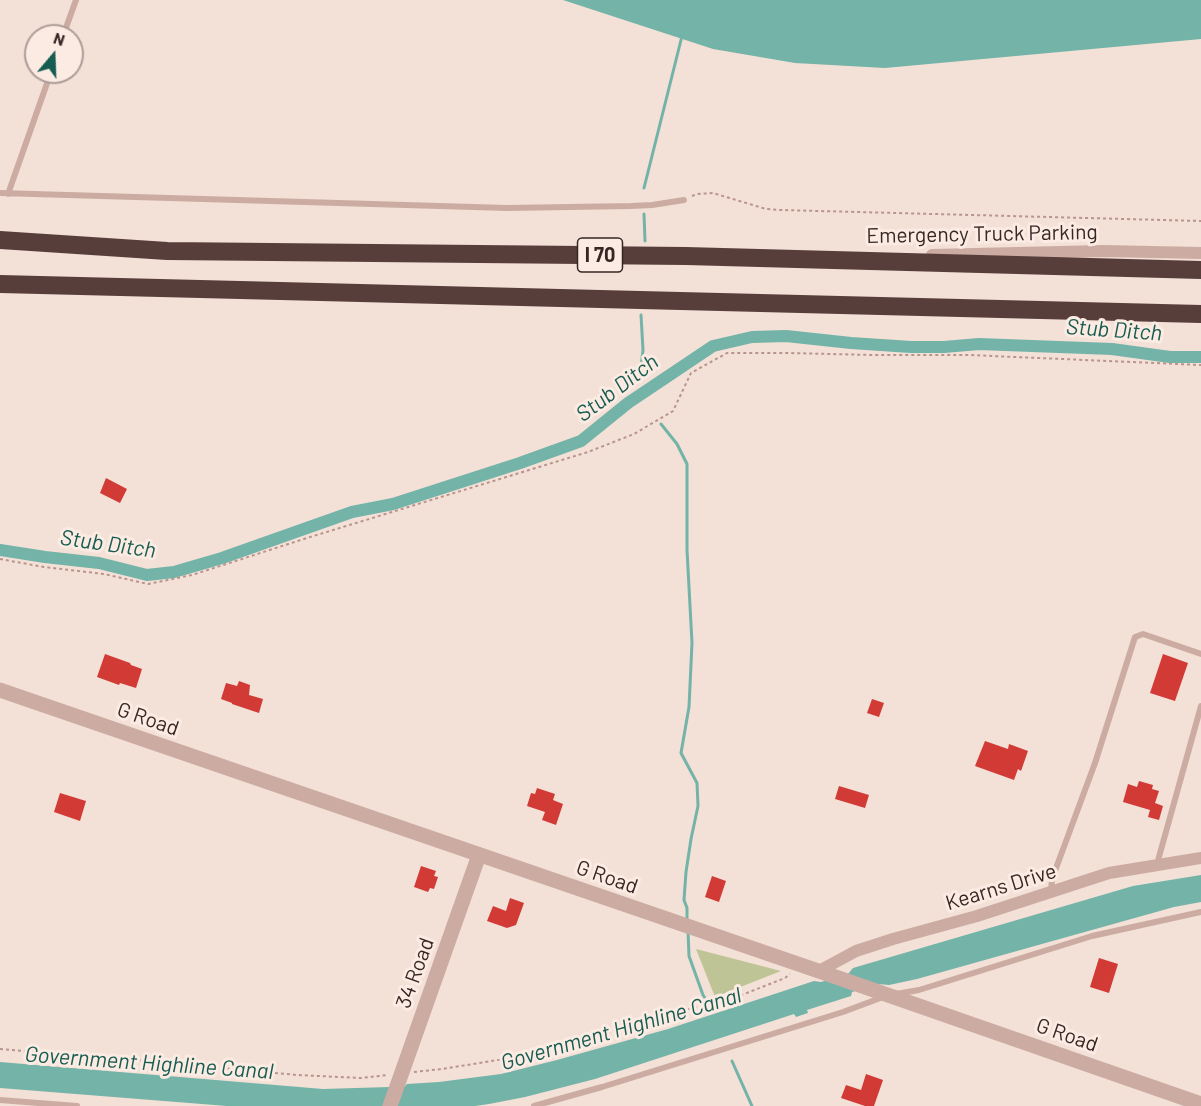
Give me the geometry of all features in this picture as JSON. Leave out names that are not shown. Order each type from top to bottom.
[{"type":"highway","name":"I 70","points":[[0,240],[167,251],[639,256],[1201,270]]},
{"type":"highway","name":"I 70","points":[[0,284],[1201,314]]},
{"type":"street","name":"Emergency Truck Parking","points":[[763,259],[1103,251],[1201,253]]},
{"type":"street","name":"G Road","points":[[0,690],[1201,1104]]},
{"type":"street","name":"34 Road","points":[[390,1106],[479,855]]},
{"type":"street","name":"Kearns Drive","points":[[819,971],[856,951],[977,916],[1109,873],[1201,858]]},
{"type":"lane","points":[[67,24],[76,0]]},
{"type":"lane","points":[[8,194],[47,84]]},
{"type":"lane","points":[[0,193],[507,208],[631,206],[684,200]]},
{"type":"lane","points":[[1051,892],[1052,879],[1095,763],[1135,637],[1143,634],[1201,654]]},
{"type":"lane","points":[[1157,865],[1201,706]]},
{"type":"lane","points":[[534,1106],[843,1012],[888,995],[919,990],[1092,936],[1201,912]]},
{"type":"lane","points":[[0,1100],[77,1106]]},
{"type":"path","points":[[684,200],[697,194],[713,193],[765,209],[781,210],[1201,221]]},
{"type":"path","points":[[0,559],[104,574],[148,584],[192,575],[307,537],[576,456],[634,434],[673,411],[692,373],[727,353],[969,355],[1201,365]]},
{"type":"green space","points":[[696,949],[781,971],[715,997]]},
{"type":"water","points":[[563,0],[1201,0],[1201,39],[885,68],[795,63],[713,49]]},
{"type":"water","points":[[1201,875],[1201,902],[1174,907],[917,979],[889,985],[878,984],[852,992],[851,996],[807,1010],[808,1013],[796,1017],[794,1014],[595,1079],[489,1104],[475,1106],[227,1106],[0,1088],[0,1062],[323,1089],[403,1088],[407,1084],[501,1074],[668,1029],[814,981],[821,982],[848,974],[853,968],[1133,886]]},
{"type":"building","points":[[106,478],[127,489],[120,503],[100,493]]},
{"type":"building","points":[[105,654],[142,669],[136,688],[97,677]]},
{"type":"building","points":[[1163,654],[1188,663],[1175,701],[1150,693]]},
{"type":"building","points":[[239,681],[250,685],[249,695],[263,699],[259,713],[221,699],[226,683],[237,686]]},
{"type":"building","points":[[872,699],[884,703],[879,717],[867,713]]},
{"type":"building","points":[[985,741],[1008,749],[1009,744],[1028,751],[1021,771],[1018,769],[1014,780],[975,766]]},
{"type":"building","points":[[1139,781],[1153,785],[1152,789],[1159,791],[1155,803],[1163,806],[1159,820],[1148,817],[1150,810],[1123,802],[1128,784],[1137,787]]},
{"type":"building","points":[[839,786],[869,795],[865,808],[835,799]]},
{"type":"building","points":[[537,788],[555,794],[553,800],[563,804],[556,825],[542,820],[545,812],[527,806],[531,793],[535,794]]},
{"type":"building","points":[[60,793],[86,801],[80,821],[54,812]]},
{"type":"building","points":[[421,866],[436,871],[434,876],[438,877],[434,889],[430,888],[428,892],[414,887]]},
{"type":"building","points":[[712,876],[726,881],[719,902],[705,897]]},
{"type":"building","points":[[510,898],[524,903],[516,925],[507,928],[487,921],[493,906],[506,911]]},
{"type":"building","points":[[1099,958],[1118,964],[1109,993],[1090,987]]},
{"type":"building","points":[[866,1074],[883,1080],[874,1106],[865,1106],[841,1098],[846,1085],[861,1090]]},
{"type":"waterway","points":[[644,188],[682,36]]},
{"type":"waterway","points":[[644,214],[645,241]]},
{"type":"waterway","points":[[641,315],[643,350],[641,367]]},
{"type":"waterway","name":"Stub Ditch","points":[[0,550],[99,563],[147,575],[174,572],[222,558],[352,512],[393,504],[581,441],[628,403],[713,346],[752,337],[786,336],[911,347],[979,344],[1112,349],[1170,357],[1201,357]]},
{"type":"waterway","points":[[661,424],[677,444],[687,464],[687,550],[692,643],[689,707],[681,753],[697,783],[698,806],[686,872],[684,900],[687,908],[687,921]]},
{"type":"waterway","name":"Government Highline Canal","points":[[688,930],[689,956],[703,995],[709,1004]]},
{"type":"waterway","points":[[732,1061],[752,1106]]}]
